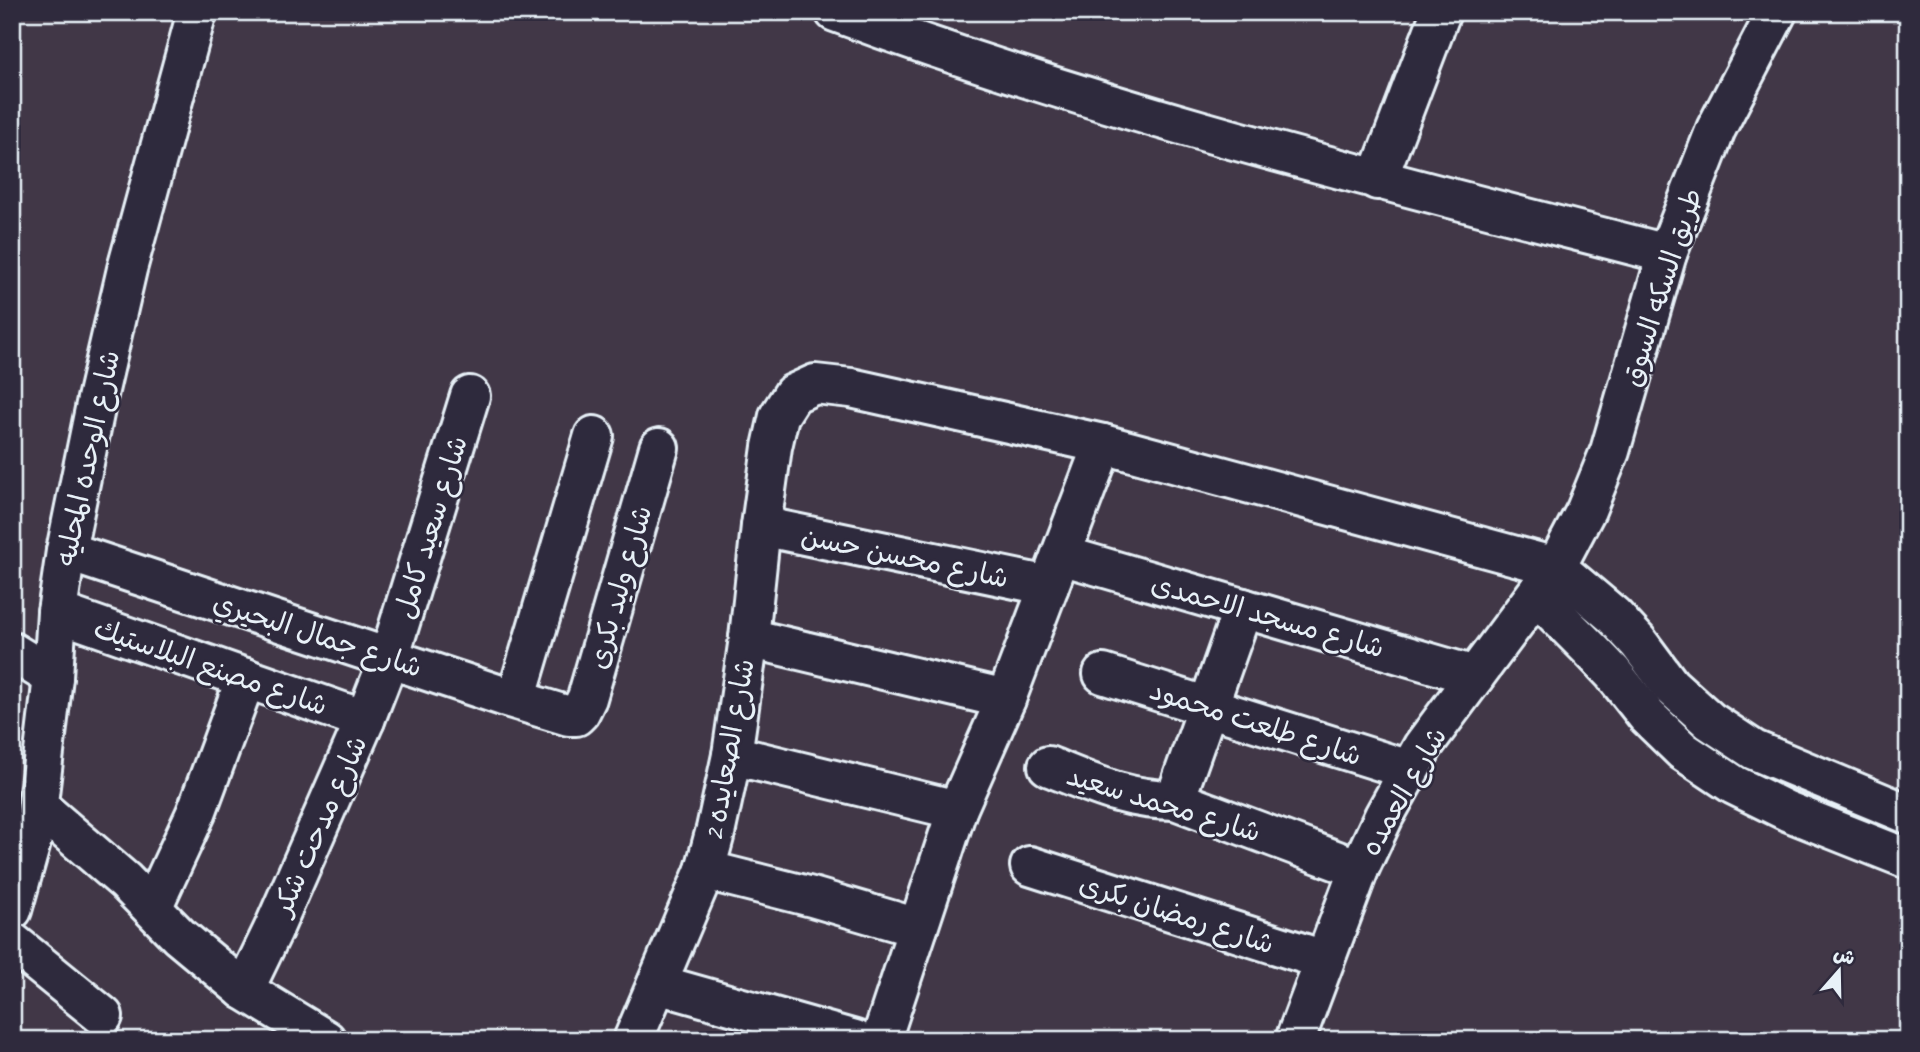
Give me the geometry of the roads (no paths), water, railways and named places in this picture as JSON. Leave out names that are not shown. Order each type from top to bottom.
[{"type":"street","name":"شارع الوحده المحليه","points":[[12,910],[53,677],[57,612],[66,551],[97,399],[127,269],[197,12]]},
{"type":"street","points":[[835,12],[1076,94],[1377,180],[1667,254]]},
{"type":"street","points":[[1377,180],[1441,12]]},
{"type":"street","name":"طريق السكه السوق","points":[[1546,581],[1586,510],[1610,451],[1667,254],[1716,129],[1777,12]]},
{"type":"street","name":"شارع الصعايده 2","points":[[634,1040],[705,870],[716,829],[732,755],[772,447],[779,416],[793,394],[815,384],[851,388],[1103,444],[1546,581]]},
{"type":"street","name":"شارع سعيد كامل","points":[[389,658],[470,396]]},
{"type":"street","points":[[516,699],[594,436]]},
{"type":"street","points":[[657,984],[880,1038],[957,810],[1006,699],[1103,444]]},
{"type":"street","name":"شارع وليد بكرى","points":[[569,716],[576,716],[580,712],[587,698],[659,448]]},
{"type":"street","name":"شارع محسن حسن","points":[[761,526],[1055,570]]},
{"type":"street","name":"شارع جمال البحيري","points":[[66,551],[569,716]]},
{"type":"street","name":"شارع مسجد الاحمدى","points":[[1055,570],[1243,608],[1475,676]]},
{"type":"street","points":[[1546,581],[1613,615],[1638,642],[1670,685],[1710,720],[1754,750],[1908,814]]},
{"type":"street","points":[[1546,581],[1590,649],[1647,716],[1683,751],[1734,785],[1787,811],[1908,859]]},
{"type":"street","name":"شارع العمده","points":[[1295,1040],[1359,869],[1409,770],[1423,746],[1546,581]]},
{"type":"street","points":[[1175,800],[1243,608]]},
{"type":"street","name":"شارع مصنع البلاستيك","points":[[57,612],[365,720]]},
{"type":"street","points":[[748,638],[1006,699]]},
{"type":"street","points":[[12,652],[53,677]]},
{"type":"street","name":"شارع مدحت شكر","points":[[244,990],[365,720],[389,658]]},
{"type":"street","name":"شارع طلعت محمود","points":[[1103,674],[1409,770]]},
{"type":"street","points":[[152,908],[196,813],[246,678]]},
{"type":"street","points":[[732,755],[957,810]]},
{"type":"street","name":"شارع محمد سعيد","points":[[1048,765],[1107,790],[1153,800],[1175,800],[1359,869]]},
{"type":"street","points":[[29,815],[125,881],[179,936],[244,990],[326,1040]]},
{"type":"street","name":"شارع رمضان بكرى","points":[[1030,866],[1324,960]]},
{"type":"street","points":[[705,870],[918,928]]},
{"type":"street","points":[[12,942],[103,1016]]}]
